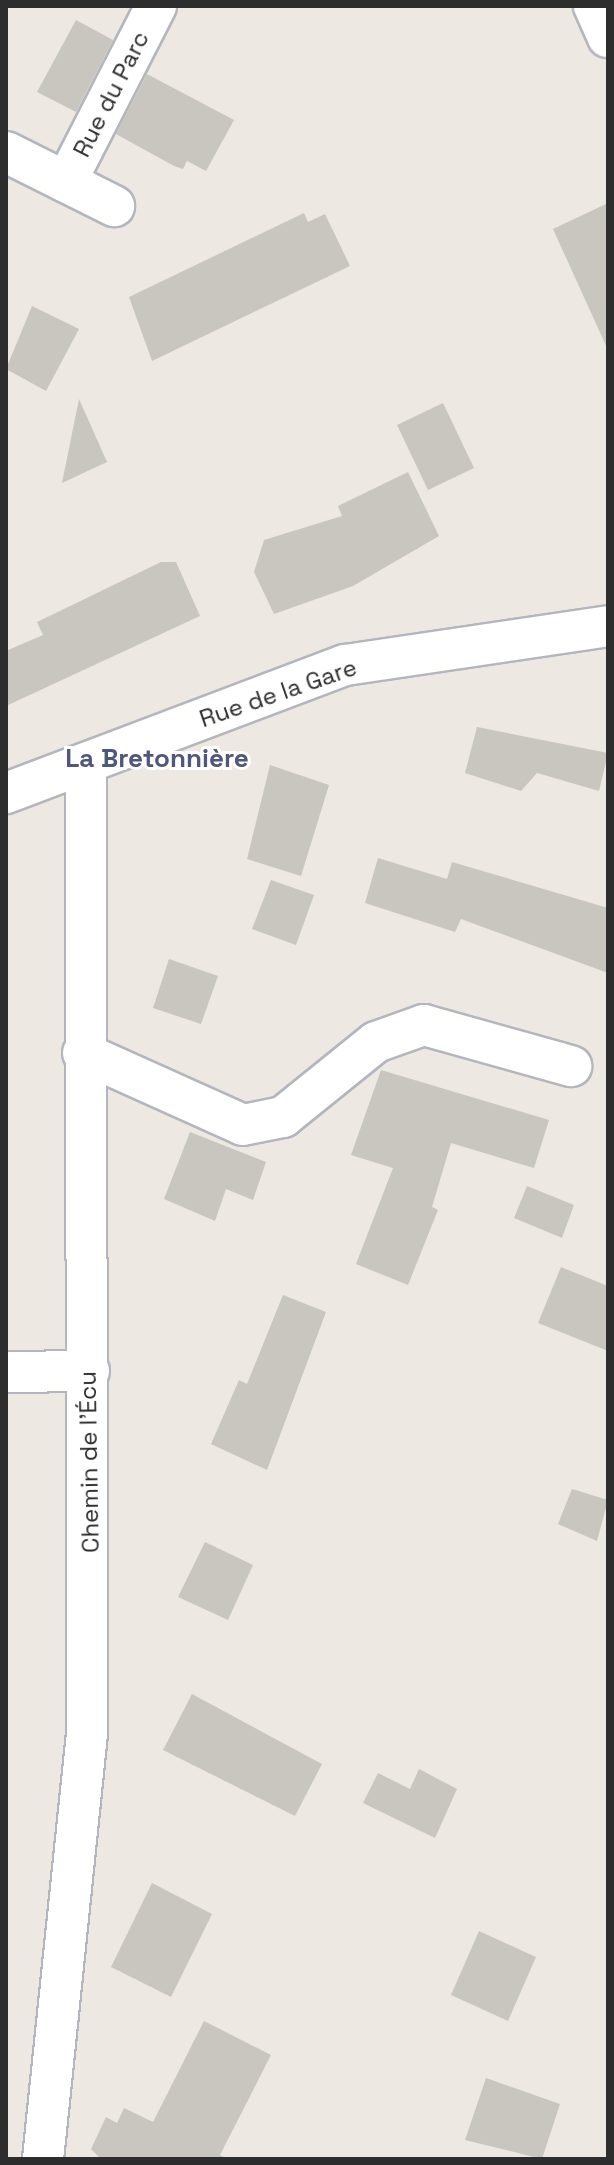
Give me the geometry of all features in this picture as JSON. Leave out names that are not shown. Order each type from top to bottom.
[{"type":"street","name":"Rue du Parc","points":[[66,182],[156,6]]},
{"type":"street","points":[[594,6],[608,37]]},
{"type":"street","name":"Rue du Parc","points":[[6,152],[114,206]]},
{"type":"street","name":"Rue de la Gare","points":[[6,793],[345,665],[608,626]]},
{"type":"street","name":"Chemin de l'Écu","points":[[43,2159],[87,1734],[89,1371],[83,1053],[86,763]]},
{"type":"street","points":[[83,1053],[243,1125],[283,1117],[376,1042],[424,1025],[571,1066]]},
{"type":"street","points":[[6,1372],[89,1371]]},
{"type":"building","points":[[76,20],[113,40],[76,112],[37,92]]},
{"type":"building","points":[[147,74],[234,120],[206,171],[187,161],[183,169],[174,166],[116,134]]},
{"type":"building","points":[[608,203],[608,350],[553,229]]},
{"type":"building","points":[[304,213],[308,222],[325,214],[350,266],[152,361],[129,297]]},
{"type":"building","points":[[32,306],[79,329],[46,391],[6,369]]},
{"type":"building","points":[[79,399],[107,462],[62,483]]},
{"type":"building","points":[[443,403],[474,468],[428,490],[397,425]]},
{"type":"building","points":[[408,472],[439,536],[353,586],[274,614],[254,572],[264,540],[342,516],[338,506]]},
{"type":"building","points":[[161,562],[176,562],[200,616],[6,706],[6,651],[43,635],[37,622]]},
{"type":"building","points":[[477,727],[608,753],[599,791],[537,773],[521,791],[465,773]]},
{"type":"building","points":[[270,765],[329,785],[301,876],[247,859]]},
{"type":"building","points":[[378,858],[447,879],[452,862],[608,908],[608,973],[461,919],[455,932],[365,903]]},
{"type":"building","points":[[271,880],[314,895],[296,945],[252,929]]},
{"type":"building","points":[[169,959],[218,976],[201,1024],[153,1008]]},
{"type":"building","points":[[381,1070],[549,1120],[534,1168],[451,1143],[432,1207],[438,1210],[408,1285],[356,1264],[393,1168],[351,1155]]},
{"type":"building","points":[[190,1132],[266,1162],[253,1200],[226,1189],[215,1221],[164,1199]]},
{"type":"building","points":[[527,1186],[574,1205],[562,1238],[514,1218]]},
{"type":"building","points":[[561,1267],[608,1286],[608,1351],[538,1323]]},
{"type":"building","points":[[283,1295],[326,1312],[267,1470],[211,1444],[239,1380],[247,1384]]},
{"type":"building","points":[[572,1489],[608,1500],[597,1541],[558,1524]]},
{"type":"building","points":[[205,1542],[253,1565],[228,1620],[178,1597]]},
{"type":"building","points":[[192,1694],[322,1764],[295,1816],[163,1750]]},
{"type":"building","points":[[419,1769],[457,1789],[435,1838],[363,1803],[378,1773],[410,1789]]},
{"type":"building","points":[[152,1883],[212,1914],[171,1997],[111,1967]]},
{"type":"building","points":[[479,1931],[536,1957],[508,2021],[451,1995]]},
{"type":"building","points":[[204,2021],[271,2055],[220,2155],[228,2159],[101,2159],[91,2149],[106,2117],[117,2123],[124,2108],[153,2122]]},
{"type":"building","points":[[486,2078],[560,2104],[542,2159],[465,2140]]},
{"type":"district","name":"La Bretonnière","points":[[157,759]]}]
